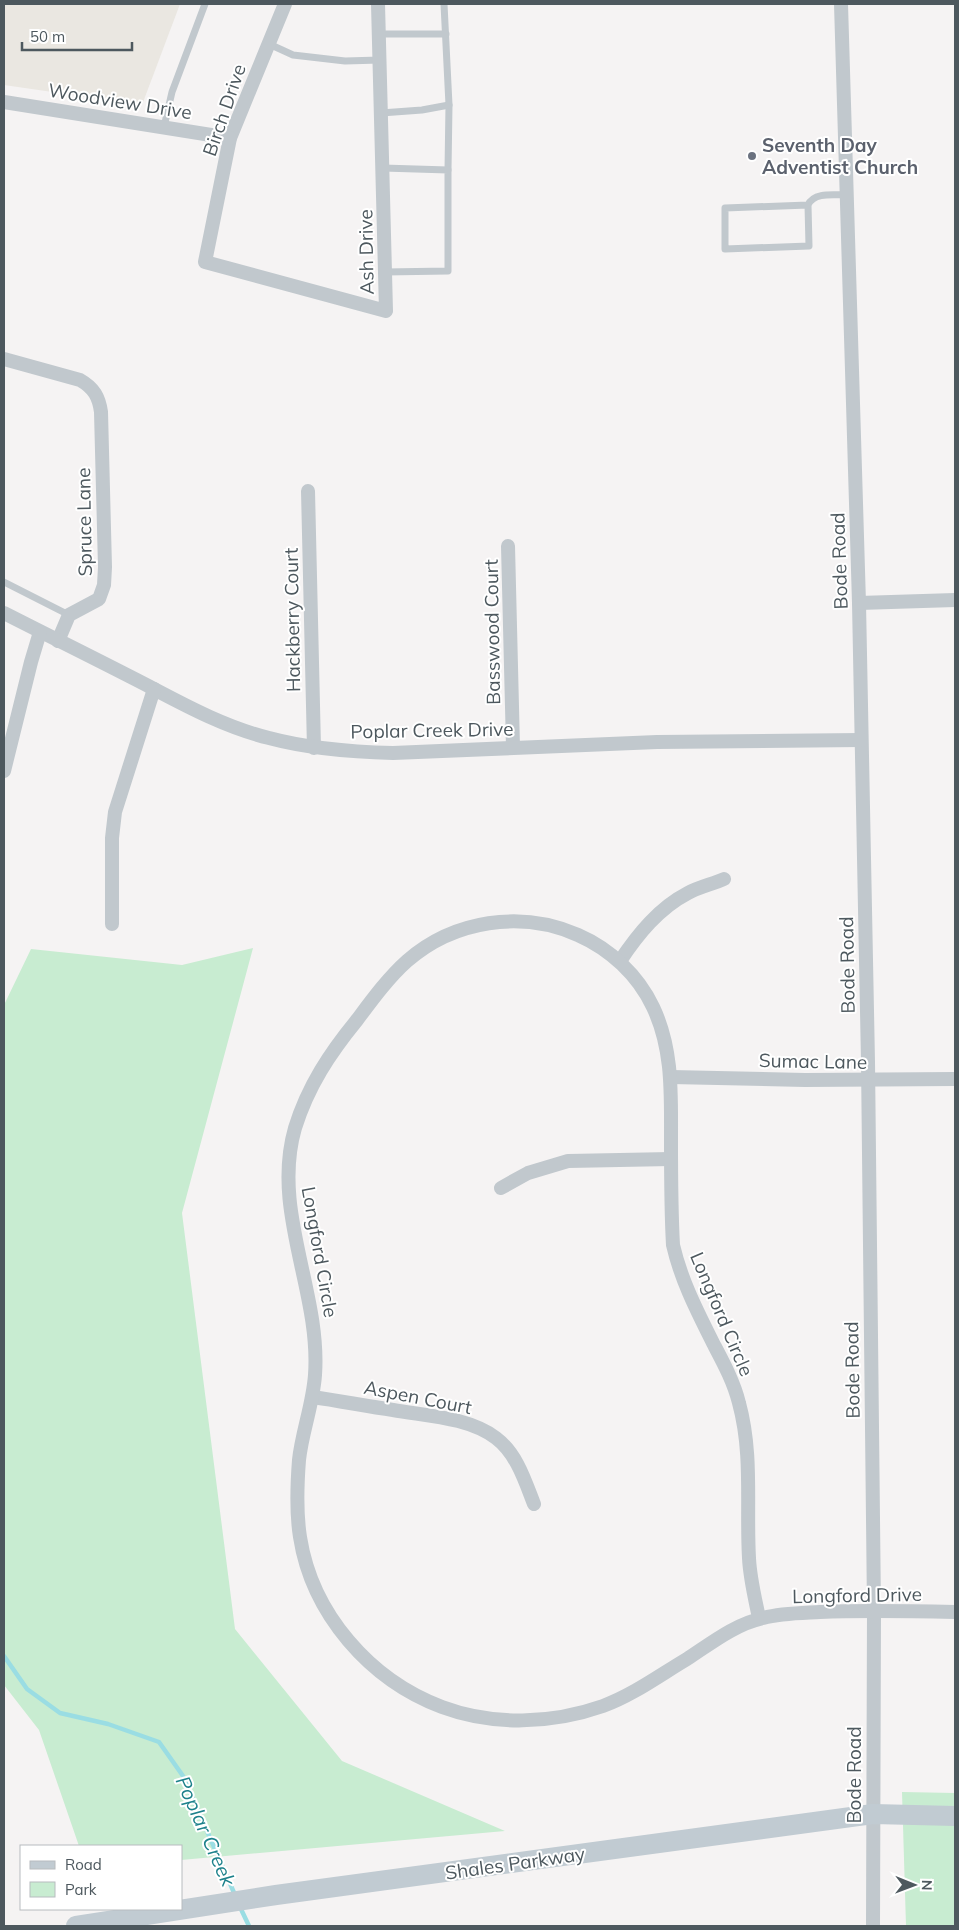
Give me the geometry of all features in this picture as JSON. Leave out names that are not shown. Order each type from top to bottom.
[{"type":"street","name":"Birch Drive","points":[[205,262],[230,138],[285,4]]},
{"type":"street","name":"Ash Drive","points":[[205,262],[386,311],[378,4]]},
{"type":"street","name":"Bode Road","points":[[841,4],[859,603],[860,740],[868,1080],[874,1610],[873,1926]]},
{"type":"street","name":"Woodview Drive","points":[[4,102],[230,138]]},
{"type":"street","name":"Spruce Lane","points":[[4,359],[67,376],[89,385],[99,399],[101,412],[104,585],[99,599],[69,615]]},
{"type":"street","name":"Hackberry Court","points":[[308,491],[314,748]]},
{"type":"street","name":"Basswood Court","points":[[508,546],[513,747]]},
{"type":"street","points":[[859,603],[955,600]]},
{"type":"street","name":"Poplar Creek Drive","points":[[4,613],[184,705],[232,726],[268,738],[314,748],[350,752],[393,753],[658,742],[860,740]]},
{"type":"street","points":[[58,641],[69,615]]},
{"type":"street","points":[[4,771],[30,662],[40,632]]},
{"type":"street","points":[[112,924],[112,838],[115,812],[154,689]]},
{"type":"street","points":[[620,961],[633,941],[657,915],[689,893],[724,879]]},
{"type":"street","name":"Longford Circle","points":[[501,922],[536,923],[561,928],[586,938],[620,961],[653,1006],[665,1041],[670,1064],[673,1245],[679,1268],[728,1374],[739,1403],[747,1448],[749,1476],[749,1558],[751,1578],[760,1618],[711,1643],[627,1695],[604,1706],[575,1714],[545,1719],[489,1718],[457,1712],[418,1696],[378,1671],[356,1650],[319,1596],[306,1564],[300,1536],[297,1499],[300,1453],[313,1397],[316,1368],[310,1301],[291,1214],[288,1186],[290,1154],[295,1128],[309,1090],[322,1067],[367,1007],[404,964],[440,938],[461,929],[481,924],[501,922]]},
{"type":"street","name":"Sumac Lane","points":[[671,1077],[955,1080]]},
{"type":"street","points":[[501,1188],[528,1173],[568,1162],[671,1159]]},
{"type":"street","name":"Aspen Court","points":[[313,1397],[441,1418],[481,1430],[496,1438],[509,1451],[520,1469],[534,1504]]},
{"type":"street","name":"Longford Drive","points":[[760,1618],[805,1613],[874,1610],[955,1612]]},
{"type":"street","name":"Shales Parkway","points":[[76,1926],[276,1896],[873,1814],[955,1816]]},
{"type":"lane","points":[[164,128],[172,92],[205,4]]},
{"type":"lane","points":[[385,272],[448,271],[450,106],[444,4]]},
{"type":"lane","points":[[379,34],[446,34]]},
{"type":"lane","points":[[268,44],[293,55],[345,61],[380,60]]},
{"type":"lane","points":[[381,113],[450,106]]},
{"type":"lane","points":[[383,168],[448,170]]},
{"type":"lane","points":[[808,205],[725,208],[725,249],[809,246],[808,205],[810,200],[816,196],[846,195]]},
{"type":"lane","points":[[4,582],[69,615]]},
{"type":"shaded area","points":[[4,4],[180,4],[142,105],[4,85]]},
{"type":"green space","points":[[253,948],[182,1213],[235,1629],[342,1761],[505,1831],[182,1860],[182,1845],[79,1845],[39,1730],[4,1685],[4,1005],[31,949],[182,965]]},
{"type":"green space","points":[[902,1792],[955,1793],[955,1926],[906,1926]]},
{"type":"waterway","name":"Poplar Creek","points":[[4,1656],[27,1689],[60,1713],[108,1724],[159,1742],[183,1776],[235,1895]]},
{"type":"waterway","name":"Poplar Creek","points":[[240,1907],[249,1926]]},
{"type":"place","name":"Seventh Day Adventist Church","points":[[752,156]]}]
